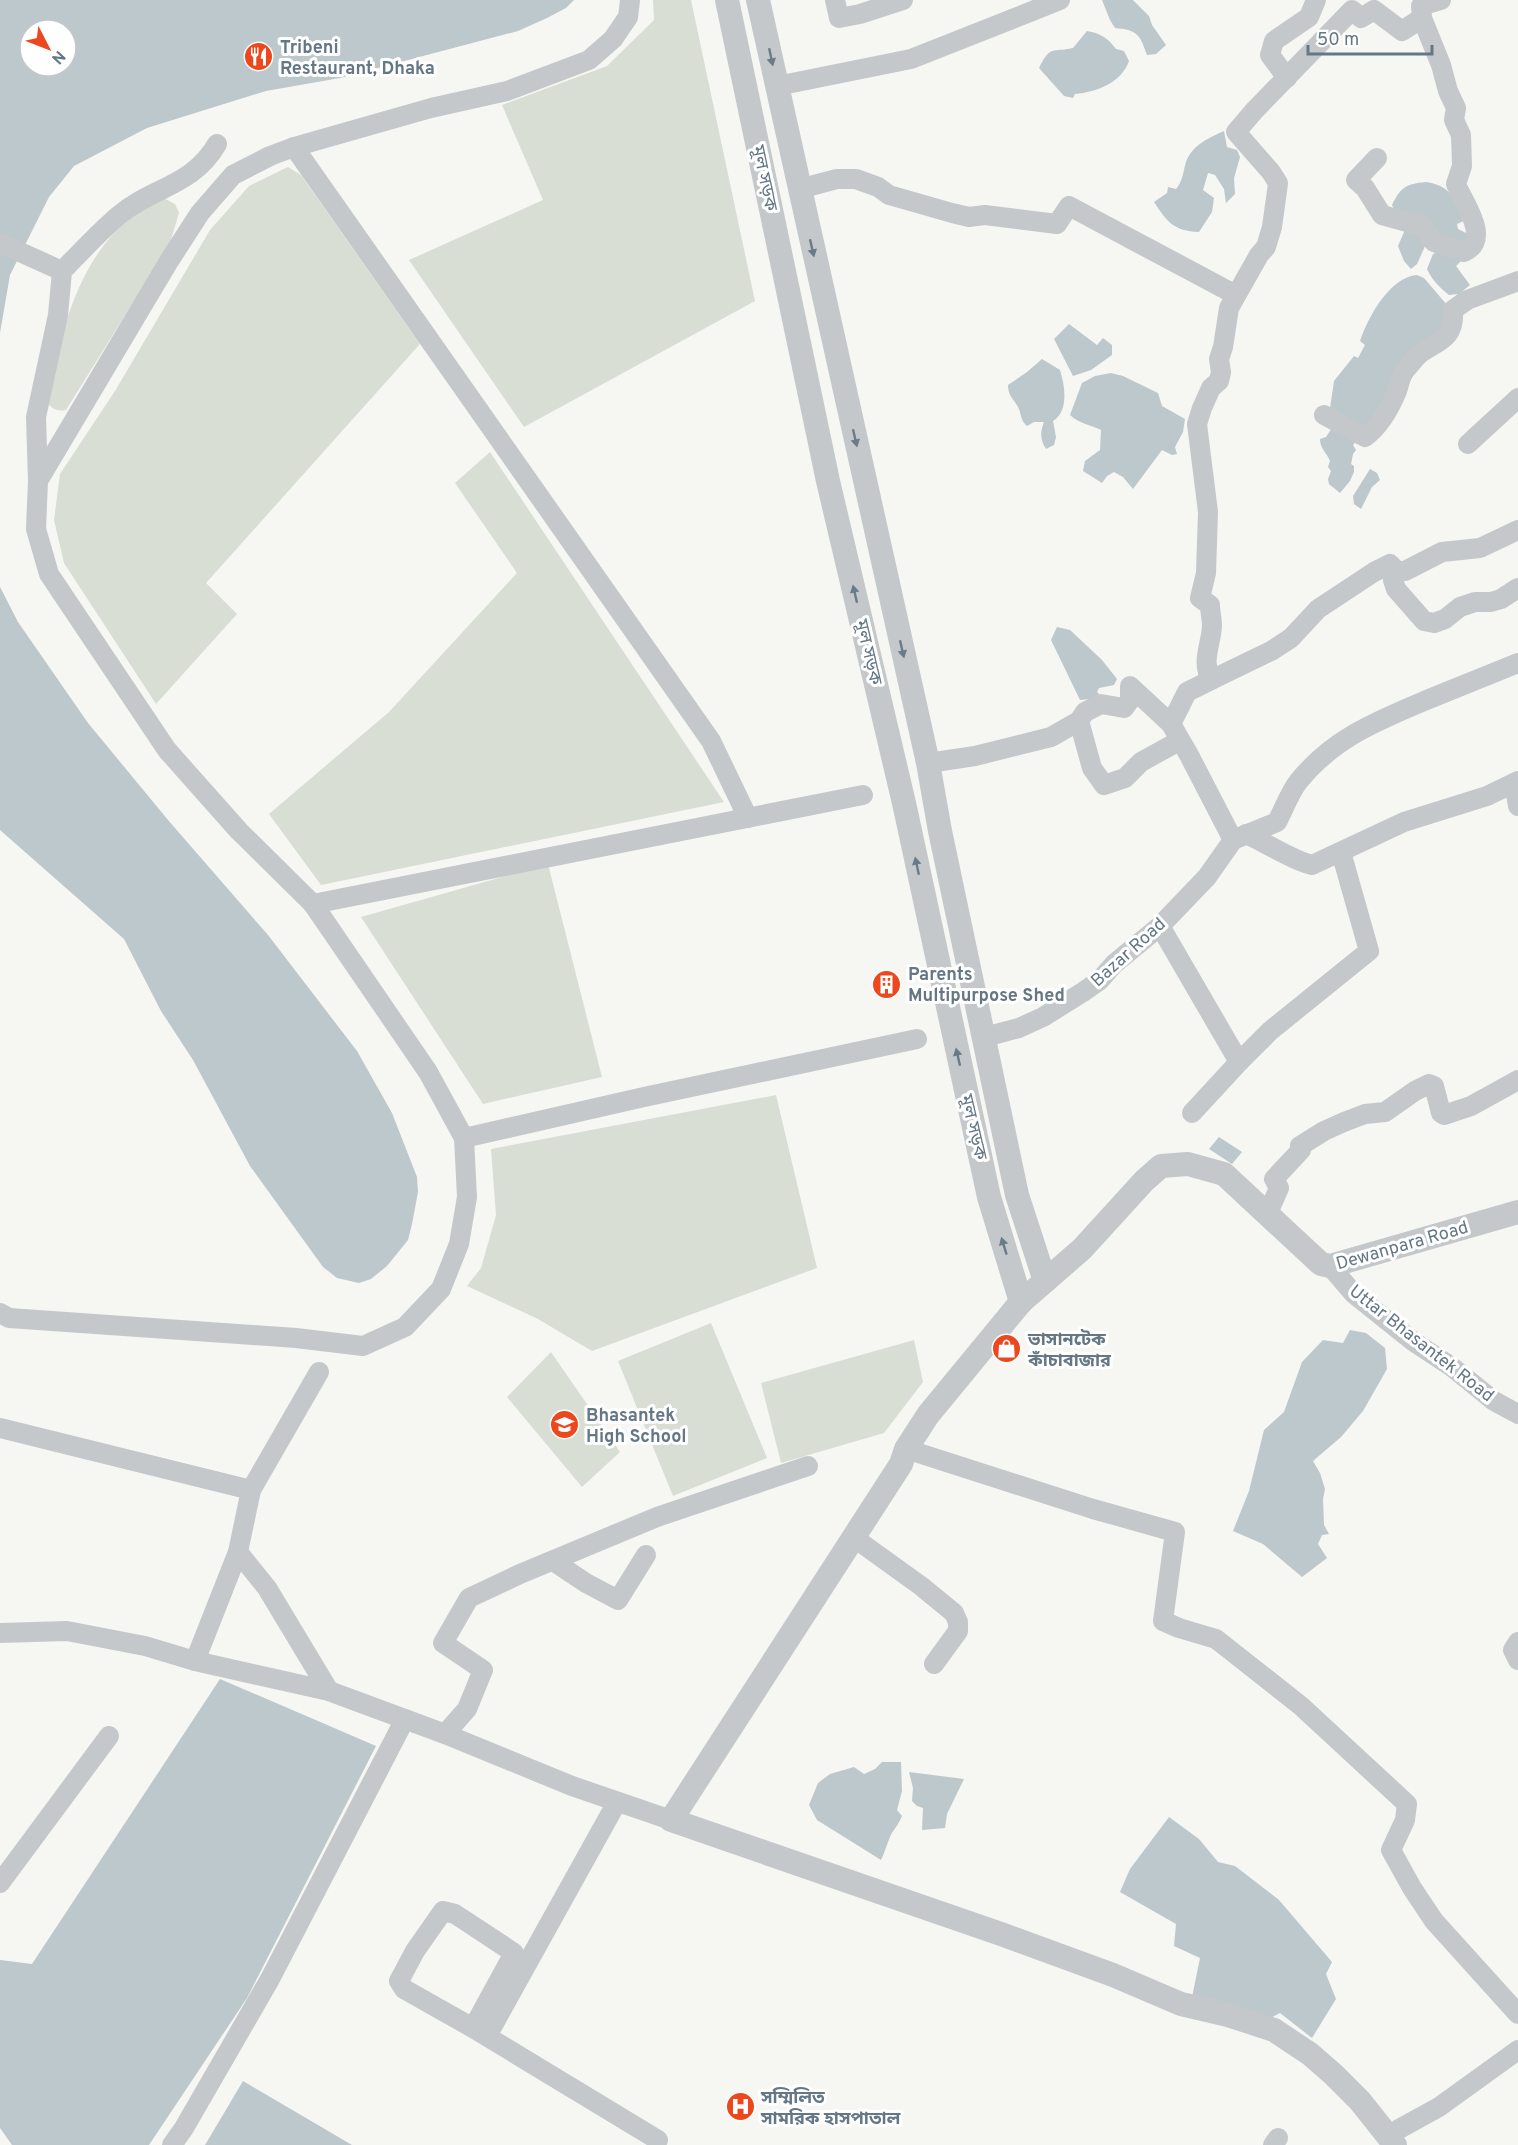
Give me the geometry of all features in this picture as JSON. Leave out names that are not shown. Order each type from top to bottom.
[{"type":"street","points":[[38,481],[200,213],[232,175],[294,147],[431,108],[507,91],[589,60],[613,39],[623,25],[628,17],[630,0]]},
{"type":"street","name":"মূল সড়ক","points":[[727,0],[828,481],[911,839],[989,1197],[1021,1302]]},
{"type":"street","name":"মূল সড়ক","points":[[758,0],[928,763],[940,831],[1017,1195],[1045,1281]]},
{"type":"street","points":[[835,0],[839,18],[860,14],[903,0]]},
{"type":"street","points":[[777,86],[911,59],[1060,0]]},
{"type":"street","points":[[1287,78],[1269,55],[1274,41],[1309,17],[1316,0]]},
{"type":"street","points":[[1377,158],[1356,180],[1365,188],[1382,215],[1422,226],[1434,242],[1455,247],[1464,252],[1473,247],[1476,235],[1473,221],[1456,184],[1462,166],[1461,135],[1454,120],[1456,108],[1422,18],[1421,6],[1441,0]]},
{"type":"street","points":[[1211,680],[1206,670],[1207,646],[1212,625],[1210,605],[1200,598],[1206,573],[1208,512],[1197,424],[1211,388],[1219,381],[1221,372],[1219,359],[1229,308],[1259,255],[1266,248],[1272,227],[1278,183],[1236,132],[1352,10],[1361,18],[1374,10],[1402,31],[1422,18]]},
{"type":"street","points":[[0,1313],[9,1318],[296,1338],[363,1347],[405,1327],[441,1289],[459,1244],[467,1197],[464,1138],[428,1072],[313,904],[239,831],[167,750],[49,574],[36,529],[38,481],[36,417],[58,315],[62,271],[118,216],[144,198],[195,172],[209,158],[217,144]]},
{"type":"street","points":[[294,147],[711,741],[748,818]]},
{"type":"street","points":[[799,189],[837,179],[856,179],[878,187],[889,195],[969,217],[985,215],[1057,224],[1069,206],[1236,295]]},
{"type":"street","points":[[175,184],[188,183],[195,187],[200,200],[200,213]]},
{"type":"street","points":[[0,243],[62,271]]},
{"type":"street","points":[[1324,415],[1365,437],[1374,431],[1386,412],[1403,373],[1419,353],[1441,342],[1447,335],[1452,326],[1453,310],[1467,300],[1518,281]]},
{"type":"street","points":[[1468,444],[1518,398]]},
{"type":"street","points":[[1079,721],[1092,768],[1104,785],[1125,778],[1175,732],[1187,692],[1271,651],[1291,638],[1318,609],[1374,572],[1390,564],[1397,571],[1405,571],[1442,552],[1479,548],[1518,530]]},
{"type":"street","points":[[1397,571],[1393,580],[1396,589],[1424,621],[1434,623],[1445,619],[1460,607],[1475,602],[1491,602],[1501,599],[1518,588]]},
{"type":"street","points":[[1240,837],[1277,822],[1299,781],[1332,749],[1361,728],[1518,663]]},
{"type":"street","points":[[928,763],[955,760],[1051,737],[1079,721],[1085,712],[1101,704],[1124,708],[1130,700],[1130,686],[1175,732],[1240,837],[1276,847],[1298,862],[1312,865],[1404,822],[1487,796],[1516,782],[1518,806]]},
{"type":"street","points":[[313,904],[863,795]]},
{"type":"street","points":[[911,839],[940,831]]},
{"type":"street","name":"Bazar Road","points":[[985,1037],[1019,1028],[1061,1007],[1100,980],[1114,964],[1160,926],[1207,877],[1240,837]]},
{"type":"street","points":[[1192,1113],[1270,1031],[1368,951],[1341,852]]},
{"type":"street","points":[[1160,926],[1239,1062]]},
{"type":"street","points":[[464,1138],[917,1039]]},
{"type":"street","points":[[1268,1214],[1280,1188],[1274,1179],[1300,1150],[1300,1146],[1324,1131],[1365,1114],[1385,1112],[1429,1084],[1434,1086],[1441,1113],[1444,1115],[1470,1106],[1518,1080]]},
{"type":"street","name":"Dewanpara Road","points":[[671,1820],[901,1464],[906,1449],[928,1415],[1021,1302],[1082,1249],[1144,1181],[1161,1166],[1188,1164],[1224,1174],[1321,1264],[1330,1266],[1518,1212]]},
{"type":"street","name":"Uttar Bhasantek Road","points":[[1330,1266],[1354,1294],[1414,1342],[1452,1367],[1494,1401],[1518,1414]]},
{"type":"street","points":[[195,1661],[238,1552],[251,1490],[319,1372]]},
{"type":"street","points":[[0,1428],[251,1490]]},
{"type":"street","points":[[906,1449],[1082,1506],[1175,1532],[1163,1621],[1216,1639],[1300,1706],[1407,1803],[1405,1820],[1390,1850],[1434,1921],[1518,2014]]},
{"type":"street","points":[[445,1734],[467,1709],[483,1671],[443,1643],[469,1598],[657,1516],[808,1466]]},
{"type":"street","points":[[853,1537],[954,1613],[958,1622],[958,1631],[934,1664]]},
{"type":"street","points":[[238,1552],[267,1588],[329,1691]]},
{"type":"street","points":[[553,1561],[586,1583],[618,1600],[646,1555]]},
{"type":"street","points":[[0,1633],[67,1631],[145,1646],[195,1661],[329,1691],[445,1734],[572,1786],[1001,1934],[1113,1975],[1180,2004],[1228,2015],[1274,2030],[1310,2054],[1333,2074],[1360,2101],[1392,2142],[1399,2129],[1439,2107],[1518,2050]]},
{"type":"street","points":[[1518,1642],[1513,1650],[1518,1660]]},
{"type":"street","points":[[172,2145],[270,1980],[405,1719]]},
{"type":"street","points":[[0,1884],[109,1736]]},
{"type":"street","points":[[480,2032],[617,1802]]},
{"type":"street","points":[[480,2032],[514,1953],[455,1914],[443,1911],[415,1951],[399,1981],[404,1989],[480,2032],[658,2140]]},
{"type":"shaded area","points":[[0,0],[574,0],[566,8],[518,31],[340,78],[266,91],[147,128],[74,166],[49,197],[10,275],[0,333]]},
{"type":"shaded area","points":[[653,0],[691,0],[755,301],[524,427],[409,260],[543,200],[502,105],[607,66],[654,20]]},
{"type":"shaded area","points":[[1102,0],[1133,0],[1149,16],[1152,25],[1166,45],[1156,54],[1147,55],[1137,34],[1115,28]]},
{"type":"shaded area","points":[[1087,31],[1100,35],[1116,49],[1124,51],[1129,61],[1120,75],[1107,85],[1075,94],[1073,98],[1064,96],[1039,68],[1049,52],[1073,48]]},
{"type":"shaded area","points":[[1224,131],[1227,147],[1237,150],[1240,157],[1234,178],[1235,194],[1226,203],[1224,189],[1215,175],[1208,173],[1203,190],[1214,198],[1212,212],[1199,232],[1183,230],[1167,220],[1154,202],[1167,193],[1168,187],[1176,189],[1186,162],[1193,151],[1202,142]]},
{"type":"shaded area","points":[[288,167],[301,175],[420,344],[206,583],[237,614],[156,704],[64,563],[54,520],[60,474],[115,391],[210,230],[249,186]]},
{"type":"shaded area","points":[[1426,182],[1442,187],[1451,195],[1464,221],[1457,224],[1458,229],[1468,234],[1470,241],[1442,244],[1427,224],[1428,219],[1398,217],[1392,205],[1398,194],[1409,185]]},
{"type":"shaded area","points":[[160,196],[175,204],[179,213],[170,243],[66,410],[54,409],[45,400],[63,333],[78,289],[101,249],[116,231]]},
{"type":"shaded area","points":[[1407,225],[1426,244],[1417,264],[1411,269],[1404,261],[1398,246]]},
{"type":"shaded area","points":[[1447,249],[1462,260],[1456,266],[1470,285],[1459,294],[1449,295],[1436,283],[1427,269],[1433,254]]},
{"type":"shaded area","points":[[1417,275],[1424,278],[1447,305],[1450,320],[1360,432],[1330,408],[1334,381],[1354,356],[1358,358],[1365,345],[1360,341],[1381,300],[1398,283],[1407,277]]},
{"type":"shaded area","points":[[1069,324],[1097,345],[1103,338],[1112,345],[1112,355],[1091,370],[1073,376],[1054,339]]},
{"type":"shaded area","points":[[1042,359],[1060,370],[1064,391],[1062,411],[1053,421],[1056,437],[1054,445],[1046,449],[1041,436],[1044,422],[1034,422],[1027,426],[1008,389],[1008,385]]},
{"type":"shaded area","points":[[1111,373],[1123,376],[1158,393],[1162,406],[1185,419],[1183,432],[1175,447],[1177,454],[1172,455],[1162,450],[1133,489],[1123,477],[1114,472],[1102,483],[1083,471],[1085,461],[1100,450],[1101,430],[1070,415],[1082,383],[1095,376]]},
{"type":"shaded area","points":[[1332,428],[1357,440],[1353,445],[1356,450],[1351,464],[1354,466],[1354,472],[1340,493],[1329,484],[1330,461],[1320,442],[1320,439],[1326,437]]},
{"type":"shaded area","points":[[490,452],[724,802],[321,885],[269,814],[389,712],[517,573],[455,483]]},
{"type":"shaded area","points":[[1370,469],[1377,473],[1380,480],[1372,487],[1361,509],[1354,504],[1353,496]]},
{"type":"shaded area","points":[[0,587],[18,622],[88,723],[268,935],[357,1051],[392,1113],[417,1177],[418,1192],[408,1240],[387,1266],[371,1279],[359,1283],[337,1278],[323,1267],[250,1166],[193,1060],[161,1011],[124,939],[0,830]]},
{"type":"shaded area","points":[[1057,627],[1070,630],[1102,660],[1117,679],[1114,685],[1099,688],[1097,692],[1099,694],[1092,699],[1080,700],[1051,640]]},
{"type":"shaded area","points":[[548,864],[602,1077],[483,1104],[361,917]]},
{"type":"shaded area","points":[[776,1095],[817,1268],[592,1351],[538,1319],[467,1286],[481,1268],[496,1215],[491,1149]]},
{"type":"shaded area","points":[[1219,1137],[1242,1152],[1232,1164],[1209,1149]]},
{"type":"shaded area","points":[[711,1323],[767,1458],[673,1496],[618,1361]]},
{"type":"shaded area","points":[[1350,1330],[1366,1333],[1385,1348],[1387,1369],[1363,1411],[1341,1437],[1313,1461],[1325,1489],[1324,1525],[1329,1534],[1322,1535],[1318,1544],[1327,1558],[1302,1577],[1263,1544],[1233,1531],[1249,1491],[1264,1430],[1284,1412],[1302,1362],[1323,1340],[1343,1343]]},
{"type":"shaded area","points":[[914,1340],[923,1382],[884,1433],[781,1463],[761,1383]]},
{"type":"shaded area","name":"Bhasantek High School","points":[[551,1352],[620,1452],[582,1487],[507,1397]]},
{"type":"shaded area","points":[[220,1679],[376,1746],[247,1998],[149,2145],[12,2145],[0,2128],[0,1960],[32,1964]]},
{"type":"shaded area","points":[[882,1762],[901,1762],[902,1791],[897,1810],[902,1816],[881,1860],[817,1820],[809,1805],[818,1783],[830,1774],[854,1767],[864,1774],[875,1769]]},
{"type":"shaded area","points":[[909,1772],[964,1779],[947,1814],[945,1828],[922,1830],[923,1808],[912,1801],[913,1788]]},
{"type":"shaded area","points":[[1169,1817],[1199,1839],[1218,1862],[1235,1866],[1279,1900],[1332,1962],[1326,1974],[1336,1999],[1312,2038],[1280,2013],[1265,2021],[1191,2002],[1200,1958],[1174,1946],[1176,1924],[1120,1892],[1130,1869]]},
{"type":"shaded area","points":[[243,2081],[352,2145],[205,2145]]},
{"type":"place","name":"Tribeni Restaurant, Dhaka","points":[[259,57]]},
{"type":"place","name":"Parents Multipurpose Shed","points":[[887,984]]},
{"type":"place","name":"ভাসানটেক কাঁচাবাজার","points":[[1007,1349]]},
{"type":"place","name":"Bhasantek High School","points":[[565,1425]]},
{"type":"place","name":"সম্মিলিত সামরিক হাসপাতাল","points":[[740,2107]]}]
